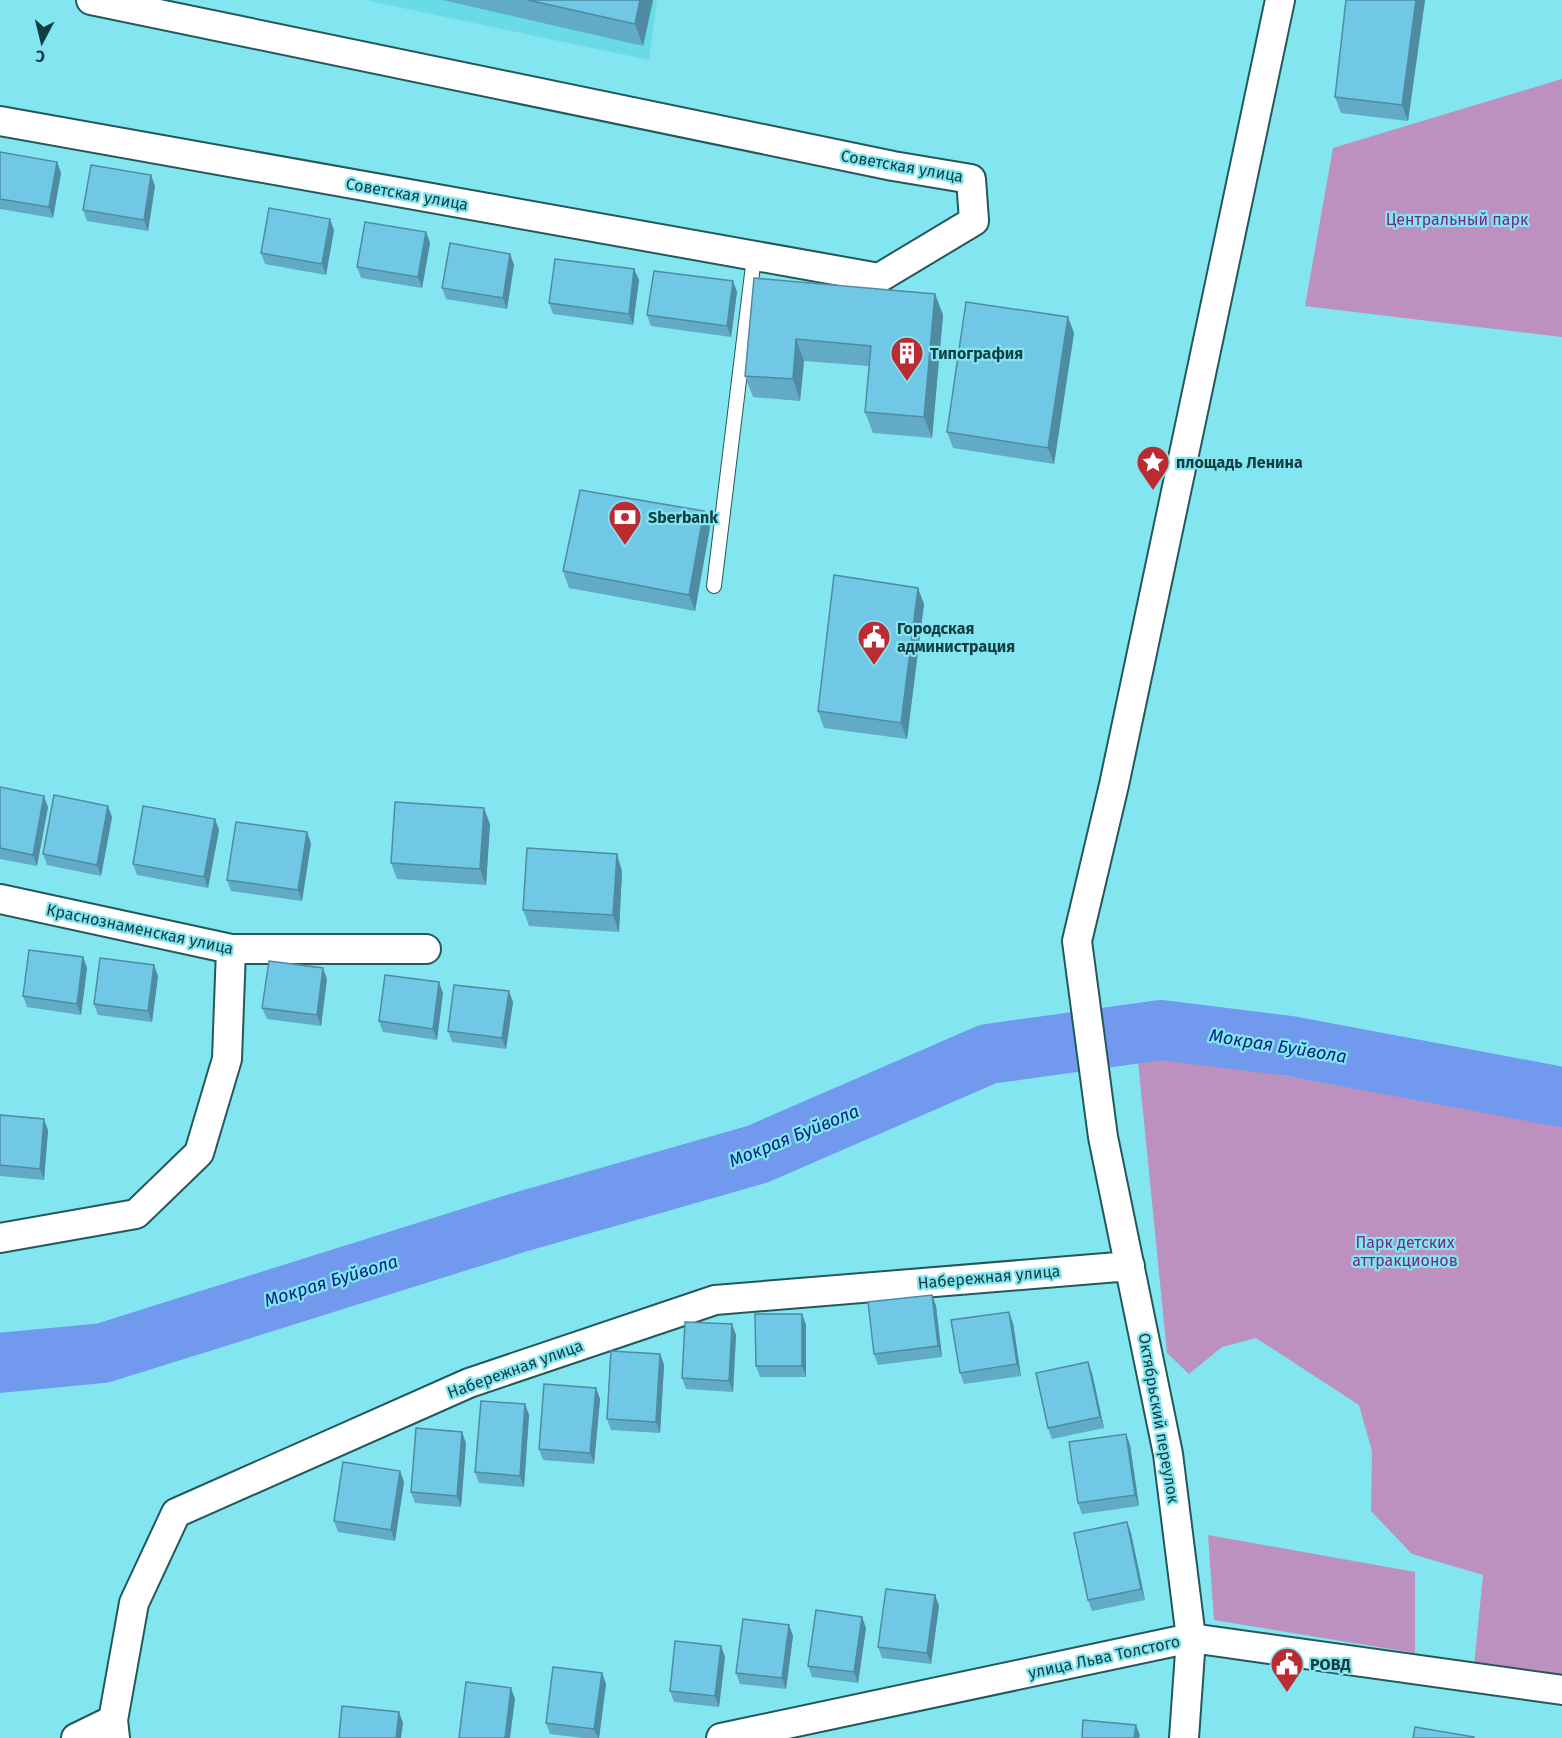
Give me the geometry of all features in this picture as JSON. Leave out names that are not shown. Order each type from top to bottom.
[{"type":"street","name":"Советская улица","points":[[0,121],[879,278],[974,221],[971,179],[893,166],[91,0]]},
{"type":"street","name":"Октябрьский переулок","points":[[1184,1738],[1191,1638],[1168,1454],[1103,1137],[1077,941],[1116,774],[1280,0]]},
{"type":"street","name":"Краснознаменская улица","points":[[0,899],[231,949],[426,949]]},
{"type":"street","points":[[0,1238],[136,1214],[199,1153],[227,1059],[231,949]]},
{"type":"street","name":"Набережная улица","points":[[76,1738],[114,1729],[134,1603],[176,1513],[469,1383],[715,1300],[1130,1266]]},
{"type":"street","name":"улица Льва Толстого","points":[[721,1738],[1191,1638],[1562,1690]]},
{"type":"lane","points":[[714,586],[754,257]]},
{"type":"shaded area","points":[[365,0],[657,0],[649,60]]},
{"type":"green space","name":"Центральный парк","points":[[1562,79],[1562,337],[1305,306],[1333,148]]},
{"type":"green space","name":"Парк детских аттракционов","points":[[1137,1051],[1562,1122],[1562,1679],[1474,1666],[1483,1575],[1412,1554],[1371,1511],[1372,1451],[1359,1405],[1256,1338],[1222,1347],[1189,1374],[1167,1353]]},
{"type":"green space","points":[[1208,1535],[1415,1572],[1415,1653],[1214,1620]]},
{"type":"building","points":[[528,0],[640,0],[635,24]]},
{"type":"building","points":[[1346,0],[1416,0],[1402,105],[1335,97]]},
{"type":"building","points":[[0,152],[57,162],[49,207],[0,199]]},
{"type":"building","points":[[91,165],[151,175],[144,220],[83,210]]},
{"type":"building","points":[[269,208],[330,219],[322,264],[261,253]]},
{"type":"building","points":[[365,222],[426,232],[418,277],[357,267]]},
{"type":"building","points":[[450,243],[510,254],[503,298],[442,288]]},
{"type":"building","points":[[555,259],[634,269],[629,314],[549,303]]},
{"type":"building","points":[[654,271],[733,281],[727,326],[647,315]]},
{"type":"building","name":"Типография","points":[[754,278],[935,294],[924,417],[865,412],[871,346],[796,339],[793,379],[745,376]]},
{"type":"building","points":[[966,302],[1068,317],[1048,448],[947,432]]},
{"type":"building","points":[[580,490],[704,511],[689,595],[563,571]]},
{"type":"building","name":"Городская администрация","points":[[834,575],[918,588],[901,723],[818,711]]},
{"type":"building","points":[[0,787],[44,796],[33,855],[0,848]]},
{"type":"building","points":[[54,795],[108,806],[97,865],[43,854]]},
{"type":"building","points":[[395,802],[484,808],[480,869],[391,863]]},
{"type":"building","points":[[143,806],[215,819],[204,877],[133,864]]},
{"type":"building","points":[[236,822],[307,832],[298,890],[227,880]]},
{"type":"building","points":[[527,848],[617,854],[613,915],[523,910]]},
{"type":"building","points":[[29,950],[83,957],[77,1004],[23,996]]},
{"type":"building","points":[[100,958],[154,965],[148,1011],[94,1004]]},
{"type":"building","points":[[269,961],[323,968],[317,1015],[262,1008]]},
{"type":"building","points":[[385,975],[439,982],[433,1029],[379,1021]]},
{"type":"building","points":[[454,985],[509,991],[502,1038],[448,1031]]},
{"type":"building","points":[[0,1115],[44,1119],[40,1169],[0,1165]]},
{"type":"building","points":[[932,1295],[938,1346],[874,1354],[868,1302]]},
{"type":"building","points":[[1009,1312],[1017,1364],[960,1373],[951,1320]]},
{"type":"building","points":[[755,1314],[802,1314],[802,1366],[756,1366]]},
{"type":"building","points":[[685,1322],[732,1324],[729,1381],[682,1378]]},
{"type":"building","points":[[611,1351],[660,1354],[656,1422],[607,1419]]},
{"type":"building","points":[[1088,1362],[1100,1417],[1048,1428],[1036,1373]]},
{"type":"building","points":[[544,1384],[596,1388],[590,1453],[539,1449]]},
{"type":"building","points":[[481,1401],[525,1404],[520,1476],[475,1472]]},
{"type":"building","points":[[416,1428],[462,1432],[457,1496],[411,1492]]},
{"type":"building","points":[[1126,1434],[1135,1495],[1078,1503],[1069,1442]]},
{"type":"building","points":[[343,1462],[400,1471],[391,1530],[334,1521]]},
{"type":"building","points":[[1127,1522],[1141,1589],[1088,1600],[1074,1533]]},
{"type":"building","points":[[886,1589],[935,1595],[927,1653],[878,1647]]},
{"type":"building","points":[[816,1610],[862,1617],[854,1672],[808,1666]]},
{"type":"building","points":[[743,1619],[789,1625],[782,1678],[736,1673]]},
{"type":"building","points":[[675,1641],[721,1646],[715,1696],[670,1691]]},
{"type":"building","points":[[553,1667],[602,1673],[594,1729],[546,1723]]},
{"type":"building","points":[[466,1682],[511,1688],[505,1738],[459,1738]]},
{"type":"building","points":[[342,1706],[399,1712],[396,1738],[339,1738]]},
{"type":"building","points":[[1083,1720],[1136,1725],[1134,1738],[1082,1738]]},
{"type":"building","points":[[1415,1727],[1474,1737],[1413,1738]]},
{"type":"waterway","name":"Мокрая Буйвола","points":[[0,1363],[103,1353],[517,1223],[758,1154],[988,1054],[1161,1030],[1290,1046],[1562,1097]]},
{"type":"place","name":"Типография","points":[[907,382]]},
{"type":"place","name":"площадь Ленина","points":[[1153,491]]},
{"type":"place","name":"Sberbank","points":[[625,546]]},
{"type":"place","name":"Городская администрация","points":[[874,666]]},
{"type":"place","name":"РОВД","points":[[1287,1693]]}]
